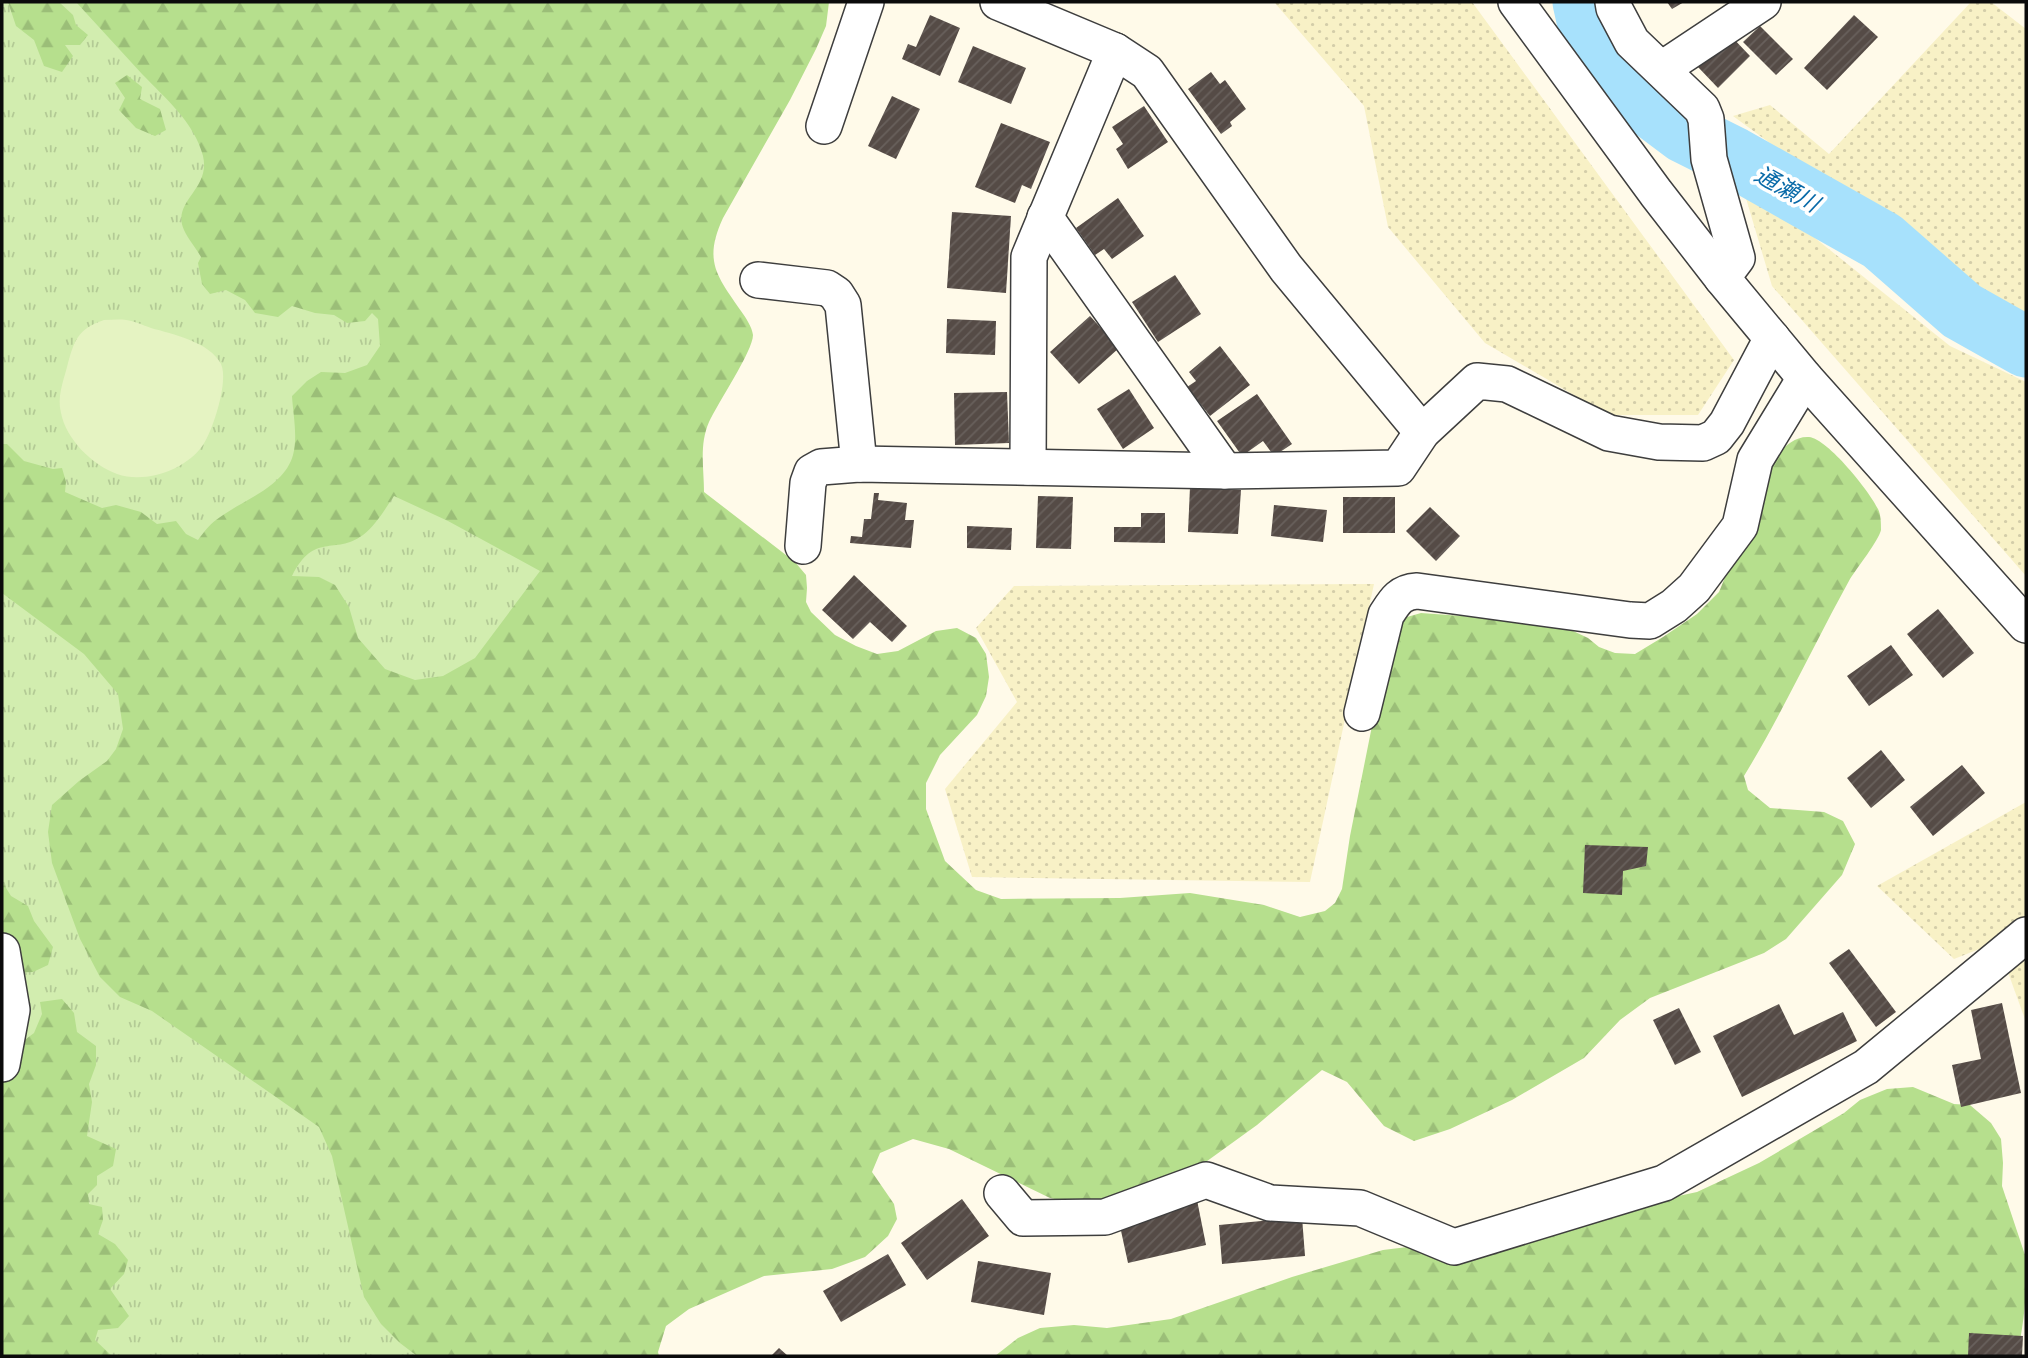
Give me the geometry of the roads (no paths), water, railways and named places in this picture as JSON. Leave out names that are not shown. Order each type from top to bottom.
[{"type":"street","points":[[824,126],[866,2]]},
{"type":"street","points":[[998,2],[1115,51],[1147,72],[1286,268],[1422,432]]},
{"type":"street","points":[[1516,2],[1722,278],[1805,378],[2026,625]]},
{"type":"street","points":[[1613,2],[1632,42],[1702,109],[1706,119],[1711,168],[1737,258],[1722,278]]},
{"type":"street","points":[[1662,69],[1763,2]]},
{"type":"street","points":[[1028,467],[1029,257],[1115,51]]},
{"type":"street","points":[[1656,193],[1711,168]]},
{"type":"street","points":[[1045,217],[1225,471]]},
{"type":"street","points":[[758,280],[827,288],[836,294],[843,305],[859,464]]},
{"type":"street","points":[[803,546],[808,484],[812,472],[821,467],[859,464],[1225,471],[1398,468],[1422,432],[1477,382],[1507,384],[1609,433],[1659,443],[1703,443],[1716,437],[1727,423],[1772,338]]},
{"type":"street","points":[[1362,713],[1386,615],[1406,592],[1417,591],[1630,620],[1650,621],[1674,607],[1694,588],[1740,526],[1755,460],[1805,378]]},
{"type":"street","points":[[1002,1193],[1023,1218],[1105,1217],[1206,1180],[1270,1203],[1360,1208],[1454,1247],[1664,1183],[1866,1067],[2026,935]]},
{"type":"street","points":[[2,951],[12,1010],[2,1064]]},
{"type":"waterway","name":"通瀬川","points":[[1583,2],[1591,38],[1649,106],[1685,133],[1882,241],[1962,311],[2026,347]]}]
